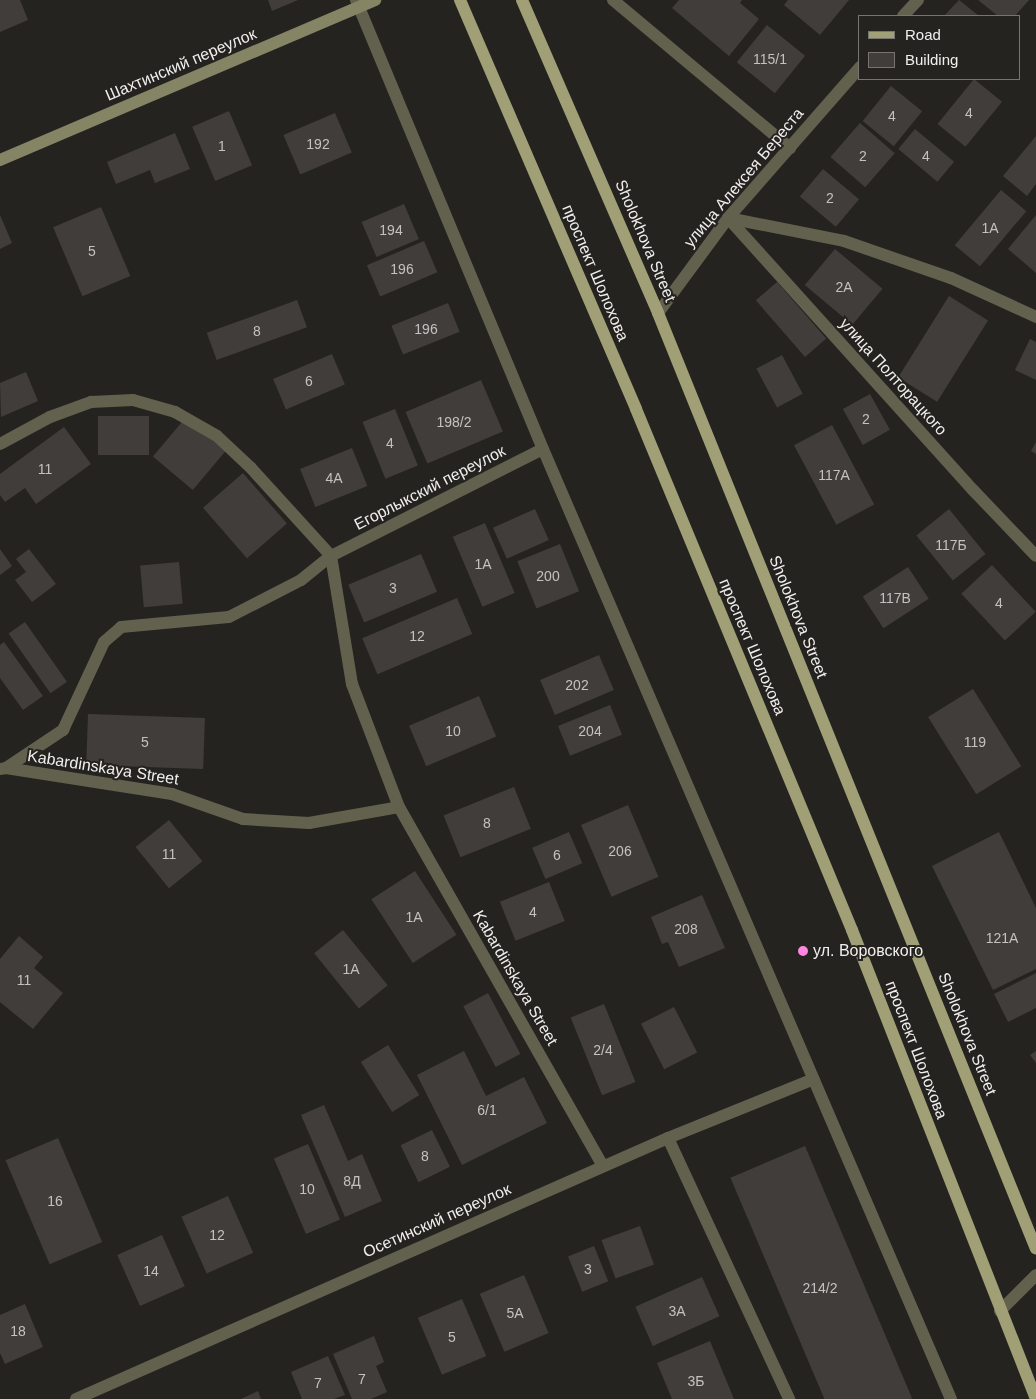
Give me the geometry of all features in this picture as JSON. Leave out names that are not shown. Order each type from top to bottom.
[{"type":"main road","name":"проспект Шолохова","points":[[460,0],[636,409],[852,930],[1000,1311]]},
{"type":"main road","name":"Sholokhova Street","points":[[522,0],[658,313],[1036,1249]]},
{"type":"main road","points":[[1000,1311],[1036,1399]]},
{"type":"street","name":"Шахтинский переулок","points":[[0,160],[357,4],[375,0]]},
{"type":"street","points":[[613,0],[790,148]]},
{"type":"street","points":[[905,15],[918,0]]},
{"type":"street","points":[[357,4],[543,449],[951,1399]]},
{"type":"street","name":"улица Алексея Береста","points":[[658,313],[728,218],[858,69]]},
{"type":"street","points":[[728,218],[844,240],[951,278],[1036,317]]},
{"type":"street","name":"улица Полторацкого","points":[[728,218],[973,490],[1036,556]]},
{"type":"street","points":[[0,444],[50,417],[91,402],[133,400],[175,412],[217,436],[251,468],[331,556]]},
{"type":"street","name":"Егорлыкский переулок","points":[[3,769],[64,730],[104,642],[122,627],[229,618],[301,580],[331,556],[543,449]]},
{"type":"street","name":"Kabardinskaya Street","points":[[331,556],[352,684],[399,807],[603,1166]]},
{"type":"street","name":"Kabardinskaya Street","points":[[3,769],[172,794],[243,819],[309,823],[399,807]]},
{"type":"street","name":"Осетинский переулок","points":[[76,1399],[603,1166],[814,1079]]},
{"type":"street","points":[[668,1138],[790,1399]]},
{"type":"street","points":[[1000,1311],[1036,1275]]},
{"type":"building","points":[[0,0],[20,0],[28,20],[0,32]]},
{"type":"building","points":[[268,0],[298,0],[272,11]]},
{"type":"building","points":[[679,0],[742,0],[740,3],[759,19],[729,56],[672,8]]},
{"type":"building","points":[[788,0],[849,0],[820,35],[784,5]]},
{"type":"building","points":[[959,0],[978,15],[945,15]]},
{"type":"building","points":[[978,0],[1029,0],[1016,15],[997,15]]},
{"type":"building","points":[[767,25],[805,56],[775,93],[737,62]]},
{"type":"building","points":[[973,80],[975,80],[1002,102],[965,147],[937,124]]},
{"type":"building","points":[[891,86],[922,111],[894,146],[863,121]]},
{"type":"building","points":[[229,111],[252,165],[215,181],[192,127]]},
{"type":"building","points":[[335,113],[352,153],[300,174],[283,135]]},
{"type":"building","points":[[860,123],[895,153],[865,187],[830,157]]},
{"type":"building","points":[[915,129],[954,162],[937,182],[898,149]]},
{"type":"building","points":[[175,133],[190,169],[155,183],[150,170],[116,184],[107,162]]},
{"type":"building","points":[[1036,136],[1036,184],[1027,196],[1003,176]]},
{"type":"building","points":[[823,169],[859,199],[836,227],[800,197]]},
{"type":"building","points":[[1001,190],[1026,211],[980,266],[955,245]]},
{"type":"building","points":[[404,204],[419,239],[377,257],[362,222]]},
{"type":"building","points":[[101,207],[130,276],[82,296],[53,227]]},
{"type":"building","points":[[0,215],[12,243],[0,249]]},
{"type":"building","points":[[1036,215],[1036,273],[1008,249]]},
{"type":"building","points":[[424,241],[437,272],[380,297],[367,265]]},
{"type":"building","points":[[835,249],[882,289],[852,325],[805,285]]},
{"type":"building","points":[[777,282],[826,339],[805,357],[756,300]]},
{"type":"building","points":[[949,296],[988,320],[937,402],[898,377]]},
{"type":"building","points":[[297,300],[307,327],[217,360],[207,333]]},
{"type":"building","points":[[448,303],[460,332],[403,355],[391,326]]},
{"type":"building","points":[[1030,339],[1036,342],[1036,380],[1015,370]]},
{"type":"building","points":[[332,354],[345,384],[286,409],[273,379]]},
{"type":"building","points":[[782,355],[803,394],[777,407],[756,369]]},
{"type":"building","points":[[26,372],[38,401],[1,417],[0,383]]},
{"type":"building","points":[[481,380],[503,432],[427,464],[406,412]]},
{"type":"building","points":[[870,394],[890,430],[863,445],[843,409]]},
{"type":"building","points":[[395,409],[418,466],[385,479],[363,422]]},
{"type":"building","points":[[98,416],[149,416],[149,455],[98,455]]},
{"type":"building","points":[[187,416],[227,449],[193,490],[153,457]]},
{"type":"building","points":[[832,425],[874,504],[836,525],[794,445]]},
{"type":"building","points":[[64,427],[91,464],[36,504],[25,488],[5,502],[0,495],[0,474]]},
{"type":"building","points":[[1036,442],[1036,454],[1031,451]]},
{"type":"building","points":[[352,448],[367,486],[315,507],[300,469]]},
{"type":"building","points":[[243,473],[287,524],[247,558],[203,508]]},
{"type":"building","points":[[535,509],[549,540],[507,559],[493,528]]},
{"type":"building","points":[[949,509],[986,554],[953,581],[916,535]]},
{"type":"building","points":[[485,523],[515,593],[482,607],[453,537]]},
{"type":"building","points":[[560,544],[579,591],[536,609],[517,561]]},
{"type":"building","points":[[0,549],[12,566],[0,575]]},
{"type":"building","points":[[29,549],[56,584],[32,602],[15,580],[26,572],[16,559]]},
{"type":"building","points":[[421,554],[437,592],[364,623],[348,585]]},
{"type":"building","points":[[179,562],[183,604],[144,607],[140,565]]},
{"type":"building","points":[[992,565],[1036,612],[1005,640],[961,594]]},
{"type":"building","points":[[908,567],[929,599],[883,628],[863,596]]},
{"type":"building","points":[[457,598],[472,634],[377,674],[362,638]]},
{"type":"building","points":[[25,622],[67,682],[50,693],[9,633]]},
{"type":"building","points":[[4,642],[43,696],[23,710],[0,678],[0,645]]},
{"type":"building","points":[[599,655],[614,690],[555,715],[540,680]]},
{"type":"building","points":[[973,689],[1021,766],[976,794],[928,717]]},
{"type":"building","points":[[479,696],[496,737],[426,766],[409,726]]},
{"type":"building","points":[[610,705],[622,735],[570,756],[558,726]]},
{"type":"building","points":[[88,714],[205,718],[203,769],[86,765]]},
{"type":"building","points":[[514,787],[531,829],[460,857],[444,815]]},
{"type":"building","points":[[628,805],[658,877],[612,897],[581,825]]},
{"type":"building","points":[[169,820],[202,861],[169,888],[136,847]]},
{"type":"building","points":[[569,832],[582,863],[545,879],[532,848]]},
{"type":"building","points":[[999,832],[1036,908],[1036,969],[993,990],[932,866]]},
{"type":"building","points":[[415,871],[456,935],[413,963],[371,899]]},
{"type":"building","points":[[549,882],[565,921],[516,941],[500,902]]},
{"type":"building","points":[[702,895],[725,948],[679,967],[668,942],[662,944],[651,917]]},
{"type":"building","points":[[343,930],[388,985],[359,1008],[314,953]]},
{"type":"building","points":[[19,936],[43,957],[34,968],[63,993],[33,1029],[0,1002],[0,959]]},
{"type":"building","points":[[1036,973],[1036,1008],[1008,1022],[994,994]]},
{"type":"building","points":[[488,993],[520,1054],[496,1067],[463,1006]]},
{"type":"building","points":[[604,1004],[635,1082],[602,1095],[571,1017]]},
{"type":"building","points":[[674,1007],[697,1052],[664,1069],[641,1024]]},
{"type":"building","points":[[388,1045],[419,1095],[392,1112],[361,1062]]},
{"type":"building","points":[[464,1051],[486,1096],[524,1077],[547,1123],[462,1165],[417,1075]]},
{"type":"building","points":[[1036,1051],[1036,1063],[1030,1055]]},
{"type":"building","points":[[324,1105],[348,1161],[362,1154],[382,1201],[345,1217],[301,1115]]},
{"type":"building","points":[[432,1130],[450,1167],[419,1182],[401,1145]]},
{"type":"building","points":[[58,1138],[102,1242],[50,1264],[6,1160]]},
{"type":"building","points":[[308,1144],[340,1219],[306,1234],[274,1158]]},
{"type":"building","points":[[805,1146],[912,1398],[824,1399],[730,1178]]},
{"type":"building","points":[[228,1196],[253,1253],[207,1273],[181,1217]]},
{"type":"building","points":[[640,1226],[654,1265],[615,1279],[601,1240]]},
{"type":"building","points":[[162,1235],[185,1286],[140,1306],[117,1255]]},
{"type":"building","points":[[594,1246],[608,1281],[582,1292],[568,1256]]},
{"type":"building","points":[[524,1275],[549,1333],[504,1352],[480,1294]]},
{"type":"building","points":[[702,1277],[719,1316],[653,1346],[635,1307]]},
{"type":"building","points":[[462,1299],[486,1356],[442,1375],[418,1318]]},
{"type":"building","points":[[25,1304],[43,1347],[5,1364],[0,1353],[0,1315]]},
{"type":"building","points":[[374,1336],[384,1362],[376,1366],[387,1392],[371,1399],[352,1399],[333,1354]]},
{"type":"building","points":[[710,1341],[734,1399],[672,1399],[657,1363]]},
{"type":"building","points":[[328,1356],[345,1395],[334,1399],[302,1399],[291,1372]]},
{"type":"building","points":[[258,1391],[261,1399],[241,1399]]},
{"type":"place","name":"ул. Воровского","points":[[803,951]]}]
